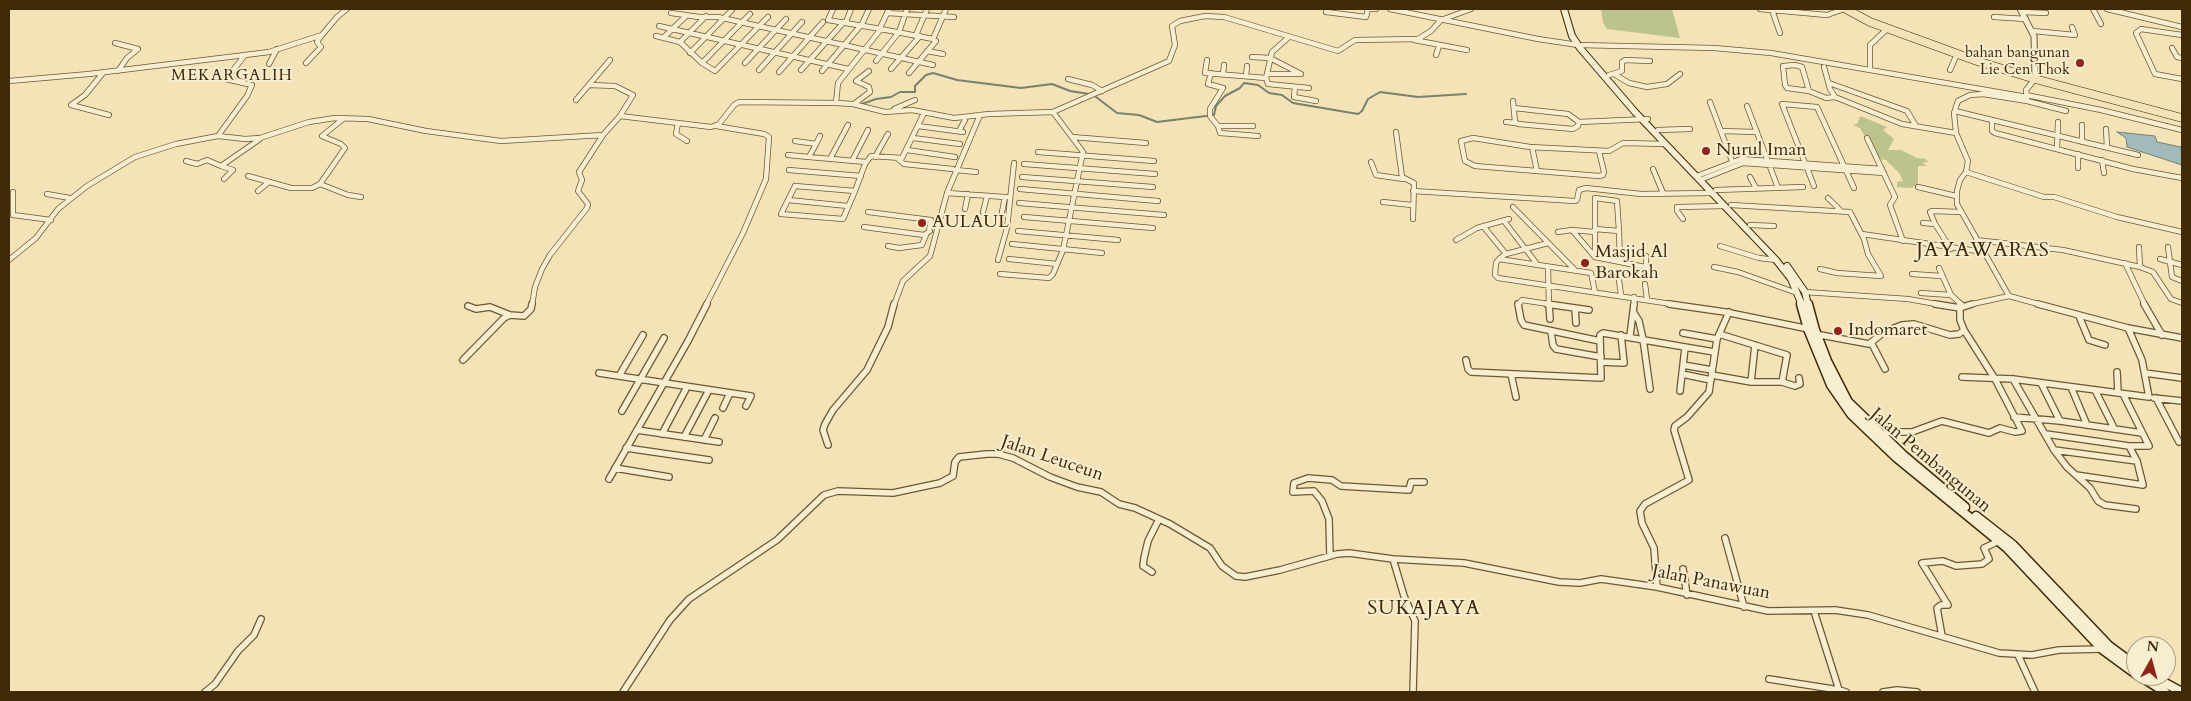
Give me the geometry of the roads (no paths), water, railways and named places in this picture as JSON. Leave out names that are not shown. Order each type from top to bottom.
[{"type":"main road","name":"Jalan Pembangunan","points":[[1564,9],[1572,36],[1611,74],[1645,119],[1658,130],[1728,206],[1776,260],[1801,292]]},
{"type":"main road","name":"Jalan Pembangunan","points":[[1569,9],[1581,45],[1666,144],[1701,177]]},
{"type":"main road","points":[[1845,9],[1887,28],[1957,54],[2035,79],[2182,118]]},
{"type":"main road","name":"Jalan Pembangunan","points":[[1728,206],[1750,225],[1798,279],[1831,385],[1842,403],[1897,458],[2013,545],[2106,647],[2115,660],[2126,667]]},
{"type":"main road","name":"Jalan Pembangunan","points":[[1866,425],[1881,436],[1999,541],[2106,647],[2126,660]]},
{"type":"main road","points":[[2171,686],[2182,692]]},
{"type":"street","points":[[9,81],[118,71],[245,55],[277,49],[322,35],[337,17],[347,9]]},
{"type":"street","points":[[833,9],[828,20],[862,24],[933,39]]},
{"type":"street","points":[[801,70],[845,22],[851,9]]},
{"type":"street","points":[[822,71],[862,24],[870,9]]},
{"type":"street","points":[[876,61],[899,32],[907,9]]},
{"type":"street","points":[[891,69],[918,36],[926,9]]},
{"type":"street","points":[[909,73],[936,41],[933,39],[946,9]]},
{"type":"street","points":[[1326,12],[1366,17],[1368,9],[1376,9]]},
{"type":"street","points":[[1390,9],[1538,39],[1581,45],[1753,50],[2101,110],[2182,130]]},
{"type":"street","points":[[1413,40],[1425,36],[1441,20],[1471,9]]},
{"type":"street","points":[[1760,9],[1827,15],[1845,9]]},
{"type":"street","points":[[2093,9],[2101,24]]},
{"type":"street","points":[[2107,9],[2119,10],[2148,19],[2182,26]]},
{"type":"street","points":[[690,53],[732,10]]},
{"type":"street","points":[[1772,10],[1780,33]]},
{"type":"street","points":[[2021,10],[2046,13]]},
{"type":"street","points":[[2021,10],[2033,31],[2035,79],[2028,86],[2027,98]]},
{"type":"street","points":[[836,103],[838,83],[881,28],[888,11],[924,16],[954,17]]},
{"type":"street","points":[[671,13],[686,16],[724,18],[933,65]]},
{"type":"street","points":[[702,63],[750,14]]},
{"type":"street","points":[[663,38],[686,16]]},
{"type":"street","points":[[680,42],[706,16]]},
{"type":"street","points":[[716,126],[734,105],[739,102],[854,104],[888,112],[912,110],[924,114],[954,118],[1053,112],[1150,71],[1169,61],[1175,45],[1172,26],[1180,21],[1205,16],[1224,17],[1338,51],[1355,40],[1362,39],[1413,40],[1467,50]]},
{"type":"street","points":[[656,36],[680,42],[702,63],[716,71],[768,17]]},
{"type":"street","points":[[1994,17],[2026,18]]},
{"type":"street","points":[[745,63],[786,18]]},
{"type":"street","points":[[2148,19],[2141,29],[2137,31],[2137,35],[2153,71],[2161,76],[2182,79]]},
{"type":"street","points":[[759,70],[802,22]]},
{"type":"street","points":[[779,72],[823,22]]},
{"type":"street","points":[[659,26],[848,69]]},
{"type":"street","points":[[2033,31],[2075,35],[2072,27]]},
{"type":"street","points":[[1870,69],[1870,45],[1887,28]]},
{"type":"street","points":[[2141,29],[2182,35]]},
{"type":"street","points":[[306,63],[321,47],[317,42],[321,36]]},
{"type":"street","points":[[1289,36],[1272,52],[1267,76],[1270,85],[1309,88]]},
{"type":"street","points":[[114,43],[138,49],[118,71]]},
{"type":"street","points":[[1436,55],[1440,46]]},
{"type":"street","points":[[1640,47],[1687,49]]},
{"type":"street","points":[[2172,48],[2177,57],[2182,58]]},
{"type":"street","points":[[269,64],[277,49]]},
{"type":"street","points":[[927,51],[943,54]]},
{"type":"street","points":[[1950,70],[1957,54]]},
{"type":"street","points":[[218,136],[247,96],[252,85],[226,79],[245,55]]},
{"type":"street","points":[[1207,60],[1206,73],[1246,76],[1301,75],[1270,58],[1252,57]]},
{"type":"street","points":[[576,100],[610,60]]},
{"type":"street","points":[[1611,74],[1622,71],[1622,62],[1625,60],[1650,61]]},
{"type":"street","points":[[1223,74],[1224,65]]},
{"type":"street","points":[[1808,91],[1802,67],[1796,65],[1783,66],[1786,87],[1808,91],[1826,98],[1835,97],[1902,124],[1956,133]]},
{"type":"street","points":[[1246,76],[1247,66]]},
{"type":"street","points":[[1824,67],[1832,94],[1835,97]]},
{"type":"street","points":[[854,104],[870,92],[869,88],[856,81],[868,71]]},
{"type":"street","points":[[103,72],[85,95],[71,105],[109,116]]},
{"type":"street","points":[[1211,73],[1208,84],[1223,88],[1216,102],[1210,108],[1210,116],[1218,126],[1220,133],[1258,136]]},
{"type":"street","points":[[1611,74],[1630,84],[1647,87],[1667,84],[1680,74]]},
{"type":"street","points":[[1068,79],[1092,85],[1102,91]]},
{"type":"street","points":[[1829,83],[1906,111],[1916,126]]},
{"type":"street","points":[[468,306],[476,309],[484,306],[490,307],[510,315],[527,315],[531,309],[535,287],[542,269],[550,255],[588,208],[588,204],[578,192],[582,180],[579,172],[603,135],[620,116],[633,95],[615,86],[602,88],[590,85]]},
{"type":"street","points":[[1295,87],[1294,97],[1316,101]]},
{"type":"street","points":[[2010,296],[1996,276],[1976,240],[1961,212],[1956,196],[1960,180],[1966,172],[1968,161],[1956,133],[1955,111],[1958,101],[1975,94],[2027,98],[2066,111]]},
{"type":"street","points":[[888,112],[914,100]]},
{"type":"street","points":[[1513,101],[1516,123]]},
{"type":"street","points":[[1710,102],[1732,161]]},
{"type":"street","points":[[1814,186],[1781,106],[1784,103],[1817,107],[1854,188]]},
{"type":"street","points":[[1747,106],[1778,188]]},
{"type":"street","points":[[1514,108],[1568,114],[1579,122],[1645,119]]},
{"type":"street","points":[[1955,111],[2138,155]]},
{"type":"street","points":[[1000,274],[1049,278],[1053,274],[1064,250],[1083,152],[1053,112]]},
{"type":"street","points":[[855,191],[796,186],[781,212],[784,215],[843,219],[855,191],[866,162],[872,156],[902,158],[924,114]]},
{"type":"street","points":[[828,445],[823,430],[824,424],[833,410],[867,370],[888,327],[903,281],[930,256],[935,231],[954,170],[980,115]]},
{"type":"street","points":[[609,478],[664,383],[719,281],[766,179],[769,137],[764,134],[716,126],[620,116]]},
{"type":"street","points":[[9,260],[36,238],[58,209],[70,198],[134,157],[164,147],[218,136],[245,139],[260,138],[309,122],[344,119],[368,119],[435,132],[501,141],[603,135]]},
{"type":"street","points":[[248,176],[291,188],[312,188],[320,184],[345,148],[341,144],[322,136],[344,119]]},
{"type":"street","points":[[939,129],[943,119]]},
{"type":"street","points":[[918,126],[961,131],[965,120]]},
{"type":"street","points":[[1992,120],[1992,130],[1994,133],[2133,169],[2182,178]]},
{"type":"street","points":[[1506,122],[1573,129],[1578,126],[1579,122]]},
{"type":"street","points":[[2057,149],[2058,122]]},
{"type":"street","points":[[678,123],[676,134],[687,141]]},
{"type":"street","points":[[830,159],[848,125]]},
{"type":"street","points":[[2082,125],[2082,142]]},
{"type":"street","points":[[1218,126],[1252,126]]},
{"type":"street","points":[[1658,130],[1690,129]]},
{"type":"street","points":[[2106,129],[2107,147]]},
{"type":"street","points":[[852,161],[868,130]]},
{"type":"street","points":[[1721,131],[1756,132]]},
{"type":"street","points":[[1396,132],[1403,179]]},
{"type":"street","points":[[876,157],[888,134]]},
{"type":"street","points":[[809,157],[820,136]]},
{"type":"street","points":[[1072,137],[1146,143]]},
{"type":"street","points":[[221,166],[260,138]]},
{"type":"street","points":[[913,138],[960,144]]},
{"type":"street","points":[[1598,151],[1603,175],[1469,165],[1466,161],[1461,141],[1464,138],[1473,138],[1532,147],[1598,151],[1612,151],[1623,143],[1666,144]]},
{"type":"street","points":[[1867,138],[1895,197],[1890,205],[1903,241]]},
{"type":"street","points":[[794,141],[816,144]]},
{"type":"street","points":[[1532,147],[1536,171]]},
{"type":"street","points":[[907,150],[954,157]]},
{"type":"street","points":[[1038,152],[1154,161]]},
{"type":"street","points":[[2078,154],[2078,168]]},
{"type":"street","points":[[788,155],[866,162]]},
{"type":"street","points":[[898,159],[904,164],[976,172]]},
{"type":"street","points":[[1701,177],[1732,161],[1744,159],[1768,163]]},
{"type":"street","points":[[186,161],[197,164],[208,160],[233,170],[224,179]]},
{"type":"street","points":[[2102,160],[2104,172]]},
{"type":"street","points":[[1371,162],[1376,175],[1413,182],[1413,219]]},
{"type":"street","points":[[998,260],[1007,228],[1008,197],[1014,163]]},
{"type":"street","points":[[1701,177],[1719,173],[1740,163],[1806,165],[1883,171]]},
{"type":"street","points":[[1024,164],[1156,174]]},
{"type":"street","points":[[1653,169],[1663,193]]},
{"type":"street","points":[[789,170],[861,176]]},
{"type":"street","points":[[1714,170],[1719,173]]},
{"type":"street","points":[[1966,172],[2044,197],[2054,197],[2117,217],[2182,232]]},
{"type":"street","points":[[1022,176],[1154,187]]},
{"type":"street","points":[[1750,177],[1756,188]]},
{"type":"street","points":[[258,191],[269,182]]},
{"type":"street","points":[[320,184],[348,195],[361,197]]},
{"type":"street","points":[[1918,187],[1956,196]]},
{"type":"street","points":[[1413,191],[1575,201],[1580,189],[1641,194],[1756,188],[1803,188]]},
{"type":"street","points":[[1020,190],[1158,201]]},
{"type":"street","points":[[1600,190],[1600,198]]},
{"type":"street","points":[[13,192],[13,215],[51,220]]},
{"type":"street","points":[[947,193],[1008,197]]},
{"type":"street","points":[[47,194],[70,198]]},
{"type":"street","points":[[965,209],[968,194]]},
{"type":"street","points":[[983,212],[987,196]]},
{"type":"street","points":[[1002,212],[1008,197]]},
{"type":"street","points":[[1595,257],[1595,198],[1600,198],[1618,202],[1620,262]]},
{"type":"street","points":[[1828,198],[1841,211]]},
{"type":"street","points":[[788,200],[848,206]]},
{"type":"street","points":[[1384,202],[1412,205]]},
{"type":"street","points":[[1018,203],[1164,215]]},
{"type":"street","points":[[1683,219],[1677,211],[1677,207],[1706,205],[1851,213],[1862,234],[1868,254],[1882,276],[1837,273],[1820,269]]},
{"type":"street","points":[[1514,207],[1574,270]]},
{"type":"street","points":[[868,212],[931,220],[922,245],[899,248],[888,246]]},
{"type":"street","points":[[1951,249],[1935,224],[1930,212],[1961,212]]},
{"type":"street","points":[[1024,218],[1153,228]]},
{"type":"street","points":[[1456,240],[1470,230],[1506,220],[1538,264]]},
{"type":"street","points":[[1923,223],[1935,224]]},
{"type":"street","points":[[1750,225],[1774,226]]},
{"type":"street","points":[[1483,226],[1506,254]]},
{"type":"street","points":[[864,227],[927,233],[935,231]]},
{"type":"street","points":[[1018,230],[1118,240]]},
{"type":"street","points":[[1558,232],[1572,230],[1620,231]]},
{"type":"street","points":[[1572,230],[1598,259],[1648,267],[1646,256]]},
{"type":"street","points":[[1862,234],[1951,249],[1984,252]]},
{"type":"street","points":[[1976,240],[2063,250],[2140,267],[2153,272],[2171,299],[2182,303]]},
{"type":"street","points":[[1548,243],[1506,254],[1499,258],[1496,263],[1496,277],[1729,312],[1872,344]]},
{"type":"street","points":[[1012,244],[1102,252]]},
{"type":"street","points":[[1720,246],[1759,258],[1776,260]]},
{"type":"street","points":[[2138,247],[2141,257],[2140,267]]},
{"type":"street","points":[[2168,247],[2172,277],[2182,281]]},
{"type":"street","points":[[1499,258],[1592,274],[1595,292]]},
{"type":"street","points":[[1009,259],[1057,264]]},
{"type":"street","points":[[2160,259],[2182,265]]},
{"type":"street","points":[[2125,263],[2136,290],[2162,335]]},
{"type":"street","points":[[1548,267],[1550,320]]},
{"type":"street","points":[[1714,267],[1738,272],[1801,292],[1908,299],[1961,307],[2010,296],[2128,328],[2182,338]]},
{"type":"street","points":[[1881,436],[1890,432],[1912,432],[1942,421],[1990,433],[2000,428],[2014,432],[2022,431],[1995,379],[1964,330],[1960,320],[1961,307],[1951,295],[1941,276],[1940,268]]},
{"type":"street","points":[[1912,274],[1941,276]]},
{"type":"street","points":[[1619,280],[1621,295]]},
{"type":"street","points":[[1645,284],[1647,299]]},
{"type":"street","points":[[1921,293],[1951,295]]},
{"type":"street","points":[[1630,336],[1631,319],[1634,313],[1634,297]]},
{"type":"street","points":[[1589,310],[1522,300],[1518,303],[1522,323],[1551,332],[1600,341]]},
{"type":"street","points":[[1575,308],[1576,323]]},
{"type":"street","points":[[1657,587],[1654,548],[1642,523],[1640,511],[1645,504],[1688,482],[1687,468],[1674,430],[1675,426],[1687,417],[1709,392],[1714,352],[1718,337],[1729,312]]},
{"type":"street","points":[[1634,313],[1639,320],[1650,389]]},
{"type":"street","points":[[463,360],[504,318],[510,315]]},
{"type":"street","points":[[2080,316],[2089,340],[2105,345]]},
{"type":"street","points":[[1872,344],[1877,337],[1902,325],[1914,324],[1950,335],[1959,334],[1964,330]]},
{"type":"street","points":[[2128,328],[2142,360],[2149,397]]},
{"type":"street","points":[[1551,332],[1553,346],[1556,349],[1601,360],[1624,363],[1621,335]]},
{"type":"street","points":[[1466,360],[1468,369],[1471,372],[1601,378],[1600,335],[1603,333],[1630,336],[1714,352]]},
{"type":"street","points":[[1683,333],[1718,337],[1755,345],[1786,355],[1782,382]]},
{"type":"street","points":[[619,376],[643,335]]},
{"type":"street","points":[[622,411],[664,338]]},
{"type":"street","points":[[1872,344],[1885,369]]},
{"type":"street","points":[[1751,382],[1755,345]]},
{"type":"street","points":[[1680,391],[1685,348]]},
{"type":"street","points":[[1683,365],[1712,375]]},
{"type":"street","points":[[2046,434],[2130,446],[2149,446],[2121,393],[2117,372]]},
{"type":"street","points":[[598,373],[751,396],[746,406]]},
{"type":"street","points":[[2145,373],[2182,378]]},
{"type":"street","points":[[1511,374],[1516,397]]},
{"type":"street","points":[[1682,374],[1712,375],[1751,382],[1782,382],[1798,386],[1799,378]]},
{"type":"street","points":[[1962,377],[2014,379],[2182,401]]},
{"type":"street","points":[[2014,379],[2054,450],[2090,488],[2101,503],[2136,509]]},
{"type":"street","points":[[2041,383],[2060,421]]},
{"type":"street","points":[[662,434],[687,386]]},
{"type":"street","points":[[2070,387],[2087,425]]},
{"type":"street","points":[[684,437],[709,390]]},
{"type":"street","points":[[2095,390],[2114,428]]},
{"type":"street","points":[[723,408],[730,393]]},
{"type":"street","points":[[2156,398],[2179,442]]},
{"type":"street","points":[[2014,417],[2060,421],[2142,433]]},
{"type":"street","points":[[704,440],[715,418]]},
{"type":"street","points":[[637,430],[719,442]]},
{"type":"street","points":[[2076,475],[2142,485],[2137,461],[2130,446]]},
{"type":"street","points":[[626,448],[709,460]]},
{"type":"street","points":[[2054,450],[2137,461]]},
{"type":"street","name":"Jalan Leuceun","points":[[624,692],[670,620],[689,599],[759,554],[777,540],[815,503],[830,492],[893,493],[940,483],[953,476],[955,462],[959,457],[998,454],[1013,458],[1050,477],[1076,487],[1106,494],[1119,504],[1135,508],[1205,545],[1214,553],[1222,566],[1236,576],[1245,577],[1280,570],[1330,556],[1349,553],[1393,559]]},
{"type":"street","points":[[614,468],[669,477]]},
{"type":"street","points":[[1330,556],[1329,519],[1322,501],[1314,490],[1293,492],[1294,483],[1308,478],[1332,480],[1341,486],[1409,490],[1411,482],[1424,482]]},
{"type":"street","points":[[1152,572],[1143,566],[1144,558],[1148,541],[1160,520]]},
{"type":"street","points":[[1725,538],[1744,607]]},
{"type":"street","points":[[1942,636],[1937,608],[1941,605],[1948,605],[1922,563],[1944,561],[1956,566],[1982,564],[1990,559],[1984,548],[1999,541]]},
{"type":"street","points":[[1393,559],[1404,596],[1415,621],[1413,692]]},
{"type":"street","name":"Jalan Panawuan","points":[[1393,559],[1464,563],[1559,582],[1580,583],[1601,579],[1657,587],[1768,611],[1835,610],[1868,615],[1999,653],[2032,655],[2059,650],[2106,647]]},
{"type":"street","points":[[1683,569],[1687,595]]},
{"type":"street","points":[[1768,679],[1843,691],[1814,611]]},
{"type":"street","points":[[205,692],[215,684],[238,650],[254,634],[261,619]]},
{"type":"street","points":[[2018,655],[2035,692]]},
{"type":"street","points":[[1883,692],[1897,690],[1917,692]]},
{"type":"water","points":[[2117,132],[2155,136],[2157,142],[2181,147],[2182,165],[2127,147],[2126,138]]},
{"type":"waterway","points":[[862,104],[876,99],[891,97],[900,92],[915,92],[915,86],[926,75],[933,73],[957,80],[1021,88],[1052,84],[1070,91],[1089,94]]},
{"type":"waterway","points":[[1096,97],[1117,113],[1139,115],[1157,122],[1214,115],[1216,106],[1225,96],[1240,88],[1244,83],[1258,85],[1269,93],[1282,95],[1293,103],[1358,114],[1362,111],[1368,99],[1380,92],[1418,97],[1466,94]]},
{"type":"place","name":"bahan bangunan Lie Cen Thok","points":[[2080,63]]},
{"type":"place","name":"Nurul Iman","points":[[1706,151]]},
{"type":"place","name":"AULAUL","points":[[922,223]]},
{"type":"place","name":"Masjid Al Barokah","points":[[1585,263]]},
{"type":"place","name":"Indomaret","points":[[1838,331]]},
{"type":"district","name":"MEKARGALIH","points":[[232,76]]},
{"type":"district","name":"JAYAWARAS","points":[[1983,251]]},
{"type":"district","name":"SUKAJAYA","points":[[1424,609]]}]
